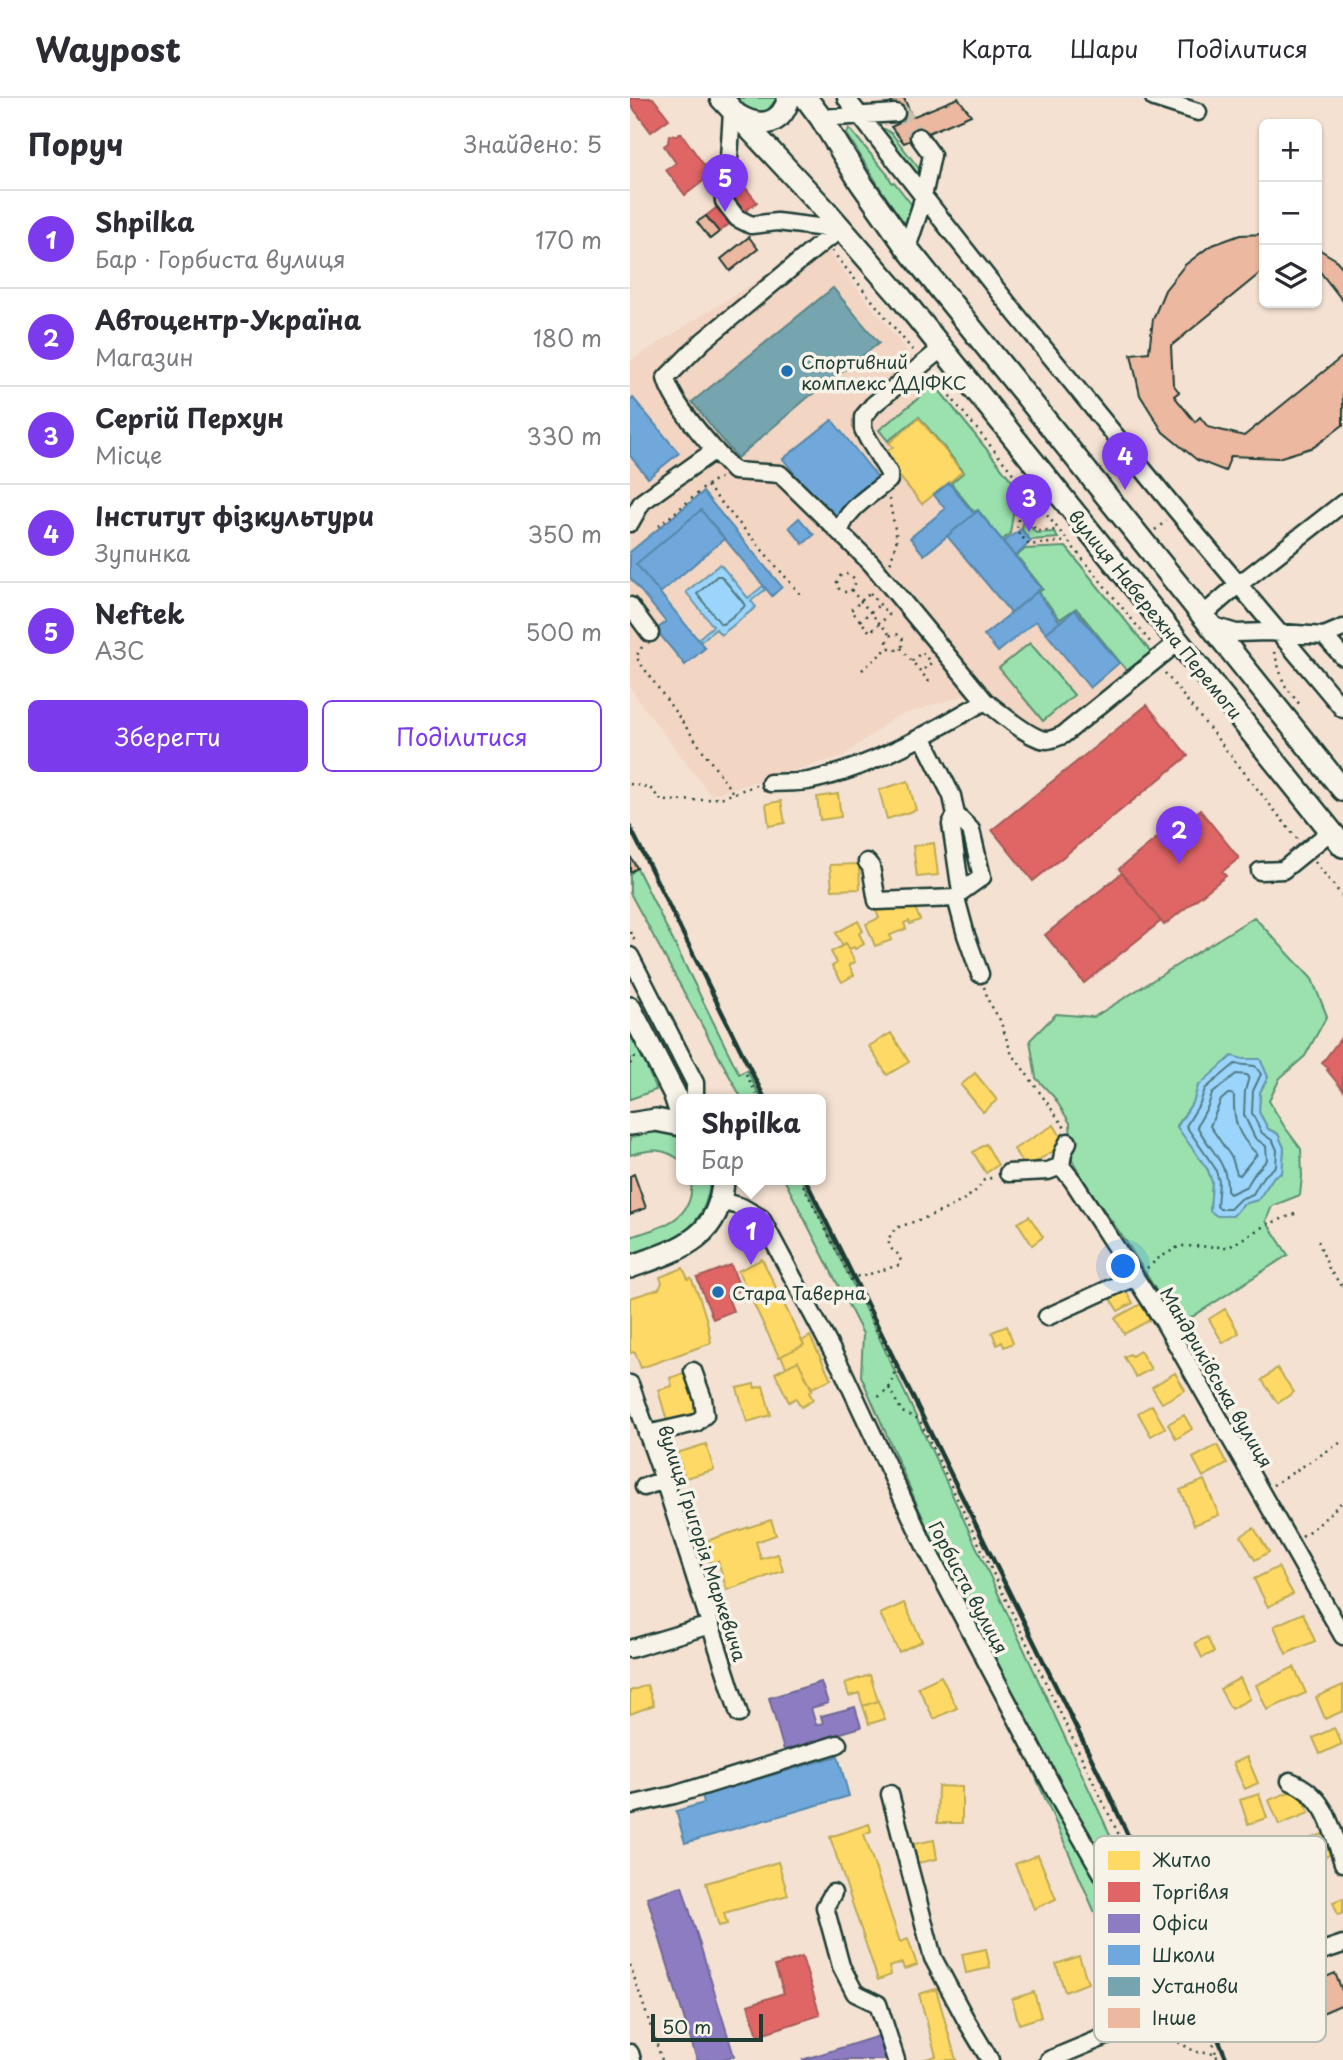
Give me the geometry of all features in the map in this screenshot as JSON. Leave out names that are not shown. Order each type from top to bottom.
[{"type":"main road","points":[[726,105],[753,123],[769,122],[784,111],[789,98]]},
{"type":"main road","name":"вулиця Набережна Перемоги","points":[[807,98],[861,183],[907,248],[1343,790]]},
{"type":"main road","name":"вулиця Набережна Перемоги","points":[[726,105],[833,235],[899,295],[1337,839]]},
{"type":"main road","points":[[1250,730],[1277,708]]},
{"type":"main road","points":[[630,1008],[676,1099]]},
{"type":"main road","points":[[630,1124],[656,1120],[676,1124]]},
{"type":"main road","points":[[630,1267],[693,1241],[705,1230],[714,1216],[721,1201],[722,1185]]},
{"type":"street","points":[[846,98],[1016,314],[1274,632],[1343,709]]},
{"type":"street","points":[[1154,98],[1198,112]]},
{"type":"street","points":[[726,105],[729,158],[722,183],[724,201],[737,218],[751,225],[778,222],[833,235]]},
{"type":"street","points":[[821,118],[896,113]]},
{"type":"street","points":[[907,248],[932,155],[919,137]]},
{"type":"street","points":[[833,235],[703,341],[666,378],[669,391],[715,450],[734,471],[780,474],[840,531],[886,580],[985,701],[1032,736],[1047,740],[1063,734],[1178,642]]},
{"type":"street","points":[[840,531],[848,513],[889,480],[889,473],[863,429],[863,417],[873,405],[941,349]]},
{"type":"street","points":[[630,523],[642,502],[715,450]]},
{"type":"street","points":[[1343,503],[1238,585],[1206,620],[1236,633],[1274,632],[1324,636],[1343,628]]},
{"type":"street","points":[[630,606],[650,634]]},
{"type":"street","points":[[1324,636],[1343,657]]},
{"type":"street","points":[[770,783],[805,781],[838,774],[922,736],[985,701]]},
{"type":"street","points":[[867,862],[871,867],[877,901],[959,895],[982,877],[971,830],[956,815],[952,796],[922,736]]},
{"type":"street","points":[[1260,871],[1283,870],[1306,852],[1337,839]]},
{"type":"street","points":[[959,895],[962,922],[980,974]]},
{"type":"street","points":[[630,956],[695,1083],[695,1094]]},
{"type":"street","points":[[1008,1173],[1048,1171],[1061,1167],[1068,1142]]},
{"type":"street","name":"Мандриківська вулиця","points":[[1061,1167],[1073,1181],[1164,1322],[1343,1636]]},
{"type":"street","name":"Горбиста вулиця","points":[[721,1201],[742,1207],[761,1217],[843,1371],[924,1544],[1094,1859]]},
{"type":"street","points":[[1046,1317],[1135,1277]]},
{"type":"street","points":[[647,1434],[696,1423],[705,1415],[703,1399],[693,1371]]},
{"type":"street","name":"вулиця Григорія Маркевича","points":[[630,1384],[664,1480],[739,1714]]},
{"type":"street","points":[[644,1487],[664,1480]]},
{"type":"street","points":[[630,1649],[710,1625]]},
{"type":"street","points":[[630,1805],[674,1795],[838,1744]]},
{"type":"street","points":[[1290,1781],[1303,1786],[1326,1812],[1343,1863]]},
{"type":"street","points":[[890,1794],[933,1958],[990,2060]]},
{"type":"street","points":[[833,1893],[825,1907],[841,1966],[855,1993],[878,2004],[896,2060]]},
{"type":"street","points":[[1326,1950],[1343,1944]]},
{"type":"street","points":[[1049,2060],[1094,2041]]},
{"type":"street","points":[[630,2053],[632,2060]]},
{"type":"path","points":[[833,235],[923,363],[1152,645],[1154,660],[1343,897]]},
{"type":"path","points":[[659,526],[711,482]]},
{"type":"path","points":[[1022,484],[1017,531],[1029,545],[1068,541]]},
{"type":"path","points":[[707,486],[801,595]]},
{"type":"path","points":[[883,486],[891,502],[897,539],[886,580]]},
{"type":"path","points":[[1035,500],[1031,524],[1037,531],[1059,530]]},
{"type":"path","points":[[1097,577],[1102,573]]},
{"type":"path","points":[[847,575],[853,579],[855,583],[851,590],[840,590],[836,583],[840,576],[847,575]]},
{"type":"path","points":[[851,590],[890,635]]},
{"type":"path","points":[[870,593],[880,604],[889,615],[870,632],[851,610],[870,593]]},
{"type":"path","points":[[860,621],[880,604]]},
{"type":"path","points":[[1274,632],[1284,684],[1299,705]]},
{"type":"path","points":[[650,634],[636,656],[733,793]]},
{"type":"path","points":[[890,635],[902,636],[904,645],[892,650],[887,639],[890,635]]},
{"type":"path","points":[[862,670],[889,647]]},
{"type":"path","points":[[901,648],[931,684]]},
{"type":"path","points":[[912,661],[922,652],[931,663],[921,672]]},
{"type":"path","points":[[630,784],[650,788],[662,801],[702,800],[770,783]]},
{"type":"path","points":[[980,974],[1011,1052],[1065,1128],[1068,1142]]},
{"type":"path","points":[[746,1074],[756,1094]]},
{"type":"path","points":[[849,1274],[860,1276],[899,1265],[900,1256],[890,1248],[888,1242],[890,1235],[897,1228],[955,1205],[981,1186],[984,1180],[1008,1173]]},
{"type":"path","points":[[803,1185],[896,1368],[889,1388],[862,1411]]},
{"type":"path","points":[[1135,1277],[1180,1246],[1229,1247],[1264,1226],[1297,1213]]},
{"type":"path","points":[[1318,1241],[1330,1271],[1343,1287]]},
{"type":"path","points":[[889,1388],[902,1412],[919,1419],[1120,1836]]},
{"type":"path","points":[[1262,1492],[1343,1441]]},
{"type":"path","points":[[1291,1544],[1318,1525],[1343,1502]]},
{"type":"path","points":[[630,1965],[662,2060]]},
{"type":"path","points":[[1178,2042],[1196,2052],[1216,2054]]},
{"type":"path","points":[[1213,2042],[1218,2060]]},
{"type":"shaded area","points":[[820,241],[1146,653],[1048,735],[975,692],[895,717],[843,756],[711,795],[630,686],[630,361]]},
{"type":"green space","points":[[737,98],[777,98],[767,111],[758,111],[743,105]]},
{"type":"green space","points":[[849,128],[915,209],[906,226],[847,134]]},
{"type":"green space","points":[[872,129],[885,129],[892,134],[921,171],[921,187]]},
{"type":"green space","points":[[935,385],[1017,487],[1010,534],[1002,540],[978,510],[974,512],[951,483],[964,472],[919,417],[888,441],[879,430]]},
{"type":"green space","points":[[1026,499],[1032,506],[1030,526],[1036,533],[1054,532],[1058,538],[1030,540],[1022,530]]},
{"type":"green space","points":[[1066,547],[1151,652],[1127,671],[1076,608],[1060,619],[1039,592],[1043,589],[1017,556],[1025,549]]},
{"type":"green space","points":[[1030,643],[1074,695],[1043,721],[999,668]]},
{"type":"green space","points":[[637,868],[739,1074],[747,1070],[759,1094],[739,1094],[630,893],[630,874]]},
{"type":"green space","points":[[1254,917],[1312,979],[1327,1016],[1305,1056],[1280,1078],[1269,1101],[1301,1149],[1300,1195],[1272,1206],[1266,1221],[1288,1255],[1178,1326],[1072,1160],[1070,1123],[1054,1097],[1036,1078],[1030,1040],[1056,1014],[1094,1017]],"holes":[[[1243,1059],[1260,1059],[1268,1077],[1260,1092],[1259,1112],[1268,1129],[1278,1134],[1284,1148],[1282,1173],[1274,1176],[1258,1200],[1243,1204],[1232,1216],[1217,1215],[1210,1211],[1212,1182],[1208,1170],[1177,1126],[1194,1100],[1198,1086]]]},
{"type":"green space","points":[[630,1032],[656,1090],[630,1099]]},
{"type":"green space","points":[[661,1132],[676,1136],[676,1157],[657,1150],[630,1155],[630,1138]]},
{"type":"green space","points":[[691,1185],[709,1185],[702,1211],[694,1222],[673,1239],[630,1255],[630,1237],[674,1220],[688,1204]]},
{"type":"green space","points":[[787,1185],[804,1185],[878,1335],[1111,1836],[1094,1836],[1094,1911],[861,1376],[863,1334]]},
{"type":"water","points":[[720,564],[748,598],[763,586],[766,589],[751,601],[756,607],[721,635],[716,629],[700,642],[698,639],[713,626],[686,592]]},
{"type":"water","points":[[1232,1056],[1260,1059],[1268,1077],[1260,1092],[1259,1112],[1268,1129],[1278,1134],[1284,1148],[1282,1173],[1274,1176],[1258,1200],[1243,1204],[1233,1216],[1217,1216],[1210,1211],[1212,1182],[1208,1170],[1177,1127],[1194,1100],[1198,1086]]},
{"type":"building: Житло","points":[[919,418],[962,472],[922,504],[882,455],[893,447],[889,443]]},
{"type":"building: Житло","points":[[908,781],[916,810],[887,819],[879,790]]},
{"type":"building: Житло","points":[[838,794],[841,817],[820,820],[817,797]]},
{"type":"building: Житло","points":[[781,801],[785,823],[769,826],[766,804]]},
{"type":"building: Житло","points":[[934,843],[938,875],[917,877],[913,846]]},
{"type":"building: Житло","points":[[859,864],[860,889],[832,890],[830,865]]},
{"type":"building: Житло","points":[[905,905],[906,908],[914,905],[920,920],[904,923],[906,929],[890,935],[892,940],[875,946],[866,924],[879,918],[875,908]]},
{"type":"building: Житло","points":[[858,921],[863,931],[859,933],[864,944],[850,949],[846,943],[842,945],[836,933]]},
{"type":"building: Житло","points":[[846,944],[855,962],[849,965],[854,975],[842,982],[832,966],[837,963],[831,952]]},
{"type":"building: Житло","points":[[891,1033],[909,1062],[887,1075],[869,1046]]},
{"type":"building: Житло","points":[[975,1073],[997,1100],[983,1112],[961,1085]]},
{"type":"building: Житло","points":[[1054,1125],[1065,1144],[1025,1168],[1014,1149]]},
{"type":"building: Житло","points":[[986,1144],[998,1165],[986,1173],[973,1152]]},
{"type":"building: Житло","points":[[1029,1216],[1043,1237],[1032,1245],[1018,1223]]},
{"type":"building: Житло","points":[[762,1259],[804,1345],[779,1357],[738,1271]]},
{"type":"building: Житло","points":[[683,1268],[699,1296],[711,1343],[641,1368],[635,1352],[630,1353],[630,1298],[659,1289],[662,1283],[660,1277]]},
{"type":"building: Житло","points":[[1122,1284],[1133,1303],[1118,1311],[1107,1293]]},
{"type":"building: Житло","points":[[1141,1304],[1150,1320],[1124,1334],[1115,1318]]},
{"type":"building: Житло","points":[[1225,1309],[1239,1333],[1223,1343],[1209,1319]]},
{"type":"building: Житло","points":[[1007,1326],[1013,1343],[1004,1347],[1002,1342],[997,1345],[992,1332]]},
{"type":"building: Житло","points":[[810,1336],[831,1379],[812,1388],[798,1361],[786,1367],[781,1356],[804,1345],[802,1341]]},
{"type":"building: Житло","points":[[1140,1351],[1151,1369],[1136,1377],[1124,1357]]},
{"type":"building: Житло","points":[[798,1361],[812,1390],[809,1392],[813,1400],[801,1407],[796,1398],[789,1402],[775,1373]]},
{"type":"building: Житло","points":[[1277,1368],[1294,1392],[1278,1403],[1262,1380]]},
{"type":"building: Житло","points":[[684,1373],[687,1382],[690,1381],[701,1414],[668,1424],[658,1390],[672,1386],[670,1378]]},
{"type":"building: Житло","points":[[1175,1373],[1185,1390],[1162,1403],[1152,1387]]},
{"type":"building: Житло","points":[[754,1384],[755,1388],[763,1386],[771,1415],[747,1422],[737,1388]]},
{"type":"building: Житло","points":[[1152,1405],[1165,1428],[1151,1436],[1138,1413]]},
{"type":"building: Житло","points":[[1184,1415],[1192,1429],[1176,1439],[1168,1424]]},
{"type":"building: Житло","points":[[706,1444],[714,1470],[685,1478],[677,1453]]},
{"type":"building: Житло","points":[[1217,1445],[1227,1464],[1203,1477],[1193,1458]]},
{"type":"building: Житло","points":[[1204,1480],[1219,1515],[1194,1525],[1180,1490]]},
{"type":"building: Житло","points":[[771,1520],[776,1535],[756,1542],[761,1559],[778,1554],[783,1571],[727,1590],[718,1561],[710,1563],[703,1542]]},
{"type":"building: Житло","points":[[1254,1528],[1269,1552],[1255,1560],[1241,1536]]},
{"type":"building: Житло","points":[[1278,1567],[1293,1594],[1268,1607],[1254,1579]]},
{"type":"building: Житло","points":[[904,1603],[922,1641],[899,1652],[880,1614]]},
{"type":"building: Житло","points":[[1303,1613],[1315,1641],[1286,1654],[1274,1626]]},
{"type":"building: Житло","points":[[1207,1637],[1214,1652],[1202,1658],[1195,1643]]},
{"type":"building: Житло","points":[[1294,1667],[1306,1693],[1267,1710],[1256,1685]]},
{"type":"building: Житло","points":[[870,1675],[878,1701],[863,1706],[859,1693],[849,1696],[845,1683]]},
{"type":"building: Житло","points":[[941,1676],[957,1708],[934,1719],[918,1687]]},
{"type":"building: Житло","points":[[1240,1678],[1250,1699],[1231,1709],[1220,1689]]},
{"type":"building: Житло","points":[[647,1685],[654,1705],[630,1714],[630,1691]]},
{"type":"building: Житло","points":[[1343,1685],[1343,1711],[1325,1719],[1316,1697]]},
{"type":"building: Житло","points":[[878,1701],[885,1719],[869,1724],[863,1706]]},
{"type":"building: Житло","points":[[1334,1728],[1342,1744],[1320,1754],[1313,1738]]},
{"type":"building: Житло","points":[[1247,1757],[1258,1783],[1245,1789],[1233,1763]]},
{"type":"building: Житло","points":[[938,1786],[962,1787],[962,1823],[937,1823]]},
{"type":"building: Житло","points":[[1299,1788],[1309,1813],[1279,1825],[1269,1800]]},
{"type":"building: Житло","points":[[1259,1794],[1267,1818],[1248,1824],[1240,1800]]},
{"type":"building: Житло","points":[[869,1824],[871,1831],[864,1834],[900,1942],[908,1939],[917,1965],[904,1969],[902,1963],[889,1967],[891,1975],[878,1980],[830,1837]]},
{"type":"building: Житло","points":[[934,1840],[937,1859],[917,1863],[914,1844]]},
{"type":"building: Житло","points":[[1038,1855],[1056,1899],[1034,1909],[1015,1864]]},
{"type":"building: Житло","points":[[778,1862],[788,1895],[724,1913],[727,1924],[719,1926],[706,1883]]},
{"type":"building: Житло","points":[[1343,1898],[1343,1913],[1338,1915],[1333,1902]]},
{"type":"building: Житло","points":[[986,1949],[990,1968],[966,1973],[962,1954]]},
{"type":"building: Житло","points":[[1079,1956],[1088,1983],[1065,1992],[1056,1964]]},
{"type":"building: Житло","points":[[936,1989],[956,2060],[922,2060],[936,2056],[919,1994]]},
{"type":"building: Житло","points":[[1034,1992],[1041,2017],[1019,2024],[1012,1999]]},
{"type":"building: Торгівля","points":[[630,98],[653,98],[669,119],[651,132],[630,104]]},
{"type":"building: Торгівля","points":[[681,133],[711,175],[685,195],[666,170],[676,163],[664,146],[668,143],[669,135],[677,136]]},
{"type":"building: Торгівля","points":[[744,186],[757,202],[719,232],[706,216]]},
{"type":"building: Торгівля","points":[[1147,705],[1188,756],[1033,881],[992,830]]},
{"type":"building: Торгівля","points":[[1200,810],[1239,858],[1222,872],[1226,876],[1164,925],[1119,869],[1179,820],[1182,824]]},
{"type":"building: Торгівля","points":[[1122,873],[1161,921],[1084,983],[1045,935]]},
{"type":"building: Торгівля","points":[[1343,1035],[1343,1090],[1322,1063]]},
{"type":"building: Торгівля","name":"Стара Таверна","points":[[731,1265],[741,1290],[727,1295],[733,1311],[713,1319],[697,1278]]},
{"type":"building: Торгівля","points":[[802,1957],[820,2015],[758,2035],[748,2005],[784,1993],[775,1966]]},
{"type":"building: Офіси","points":[[821,1682],[828,1703],[811,1708],[816,1725],[823,1723],[821,1716],[855,1707],[861,1727],[784,1750],[769,1698]]},
{"type":"building: Офіси","points":[[682,1886],[734,2056],[719,2060],[697,2060],[647,1897]]},
{"type":"building: Офіси","points":[[882,2035],[890,2060],[802,2060]]},
{"type":"building: Школи","points":[[633,398],[679,453],[648,478],[630,456],[630,401]]},
{"type":"building: Школи","points":[[832,420],[882,483],[833,522],[783,459]]},
{"type":"building: Школи","points":[[949,483],[974,514],[924,555],[910,538],[945,509],[934,495]]},
{"type":"building: Школи","points":[[703,492],[782,587],[772,596],[701,510],[636,564],[705,648],[685,665],[656,630],[666,622],[630,578],[630,552]]},
{"type":"building: Школи","points":[[701,510],[724,539],[660,593],[636,564]]},
{"type":"building: Школи","points":[[978,511],[1041,588],[1011,613],[947,536]]},
{"type":"building: Школи","points":[[799,518],[814,535],[803,544],[789,527]]},
{"type":"building: Школи","points":[[1021,529],[1031,541],[1015,557],[1003,542]]},
{"type":"building: Школи","points":[[1037,592],[1060,622],[1046,633],[1036,621],[998,652],[984,635]]},
{"type":"building: Школи","points":[[1075,610],[1119,663],[1090,688],[1046,633]]},
{"type":"building: Школи","points":[[838,1756],[849,1796],[685,1843],[676,1811],[704,1803],[702,1795]]},
{"type":"building: Установи","name":"Спортивний комплекс ДДІФКС","points":[[833,288],[879,343],[806,399],[737,458],[692,402]]},
{"type":"building: Інше","points":[[904,98],[912,117],[958,98],[971,115],[904,143],[891,127],[900,123],[891,101]]},
{"type":"building: Інше","points":[[706,216],[719,232],[710,239],[697,222]]},
{"type":"building: Інше","points":[[1259,234],[1259,274],[1171,346],[1173,384],[1179,392],[1174,396],[1195,422],[1200,417],[1208,427],[1244,436],[1343,356],[1343,425],[1314,447],[1278,458],[1231,456],[1225,471],[1197,460],[1163,432],[1140,395],[1131,354],[1149,352],[1153,319],[1165,290],[1185,265],[1210,246],[1240,235]]},
{"type":"building: Інше","points":[[749,237],[758,249],[730,271],[721,259]]},
{"type":"building: Інше","points":[[1322,251],[1343,268],[1343,301],[1322,274]]},
{"type":"building: Інше","points":[[630,856],[637,868],[630,872]]},
{"type":"building: Інше","points":[[634,1174],[646,1208],[630,1214],[630,1176]]},
{"type":"building: Інше","points":[[1335,1973],[1343,1993],[1343,2004],[1326,2011],[1326,1977]]},
{"type":"tunnel","points":[[896,113],[901,112],[919,137]]},
{"type":"railway","points":[[630,827],[763,1094]]},
{"type":"railway","points":[[808,1185],[1128,1836]]},
{"type":"railway","points":[[1219,2042],[1227,2060]]},
{"type":"place","name":"Neftek","points":[[725,212]]},
{"type":"place","name":"Спортивний комплекс ДДІФКС","points":[[787,371]]},
{"type":"place","name":"Інститут фізкультури","points":[[1125,490]]},
{"type":"place","name":"Сергій Перхун","points":[[1029,532]]},
{"type":"place","name":"Автоцентр-Україна","points":[[1179,864]]},
{"type":"place","name":"Shpilka","points":[[751,1265]]},
{"type":"place","name":"Стара Таверна","points":[[718,1292]]}]
